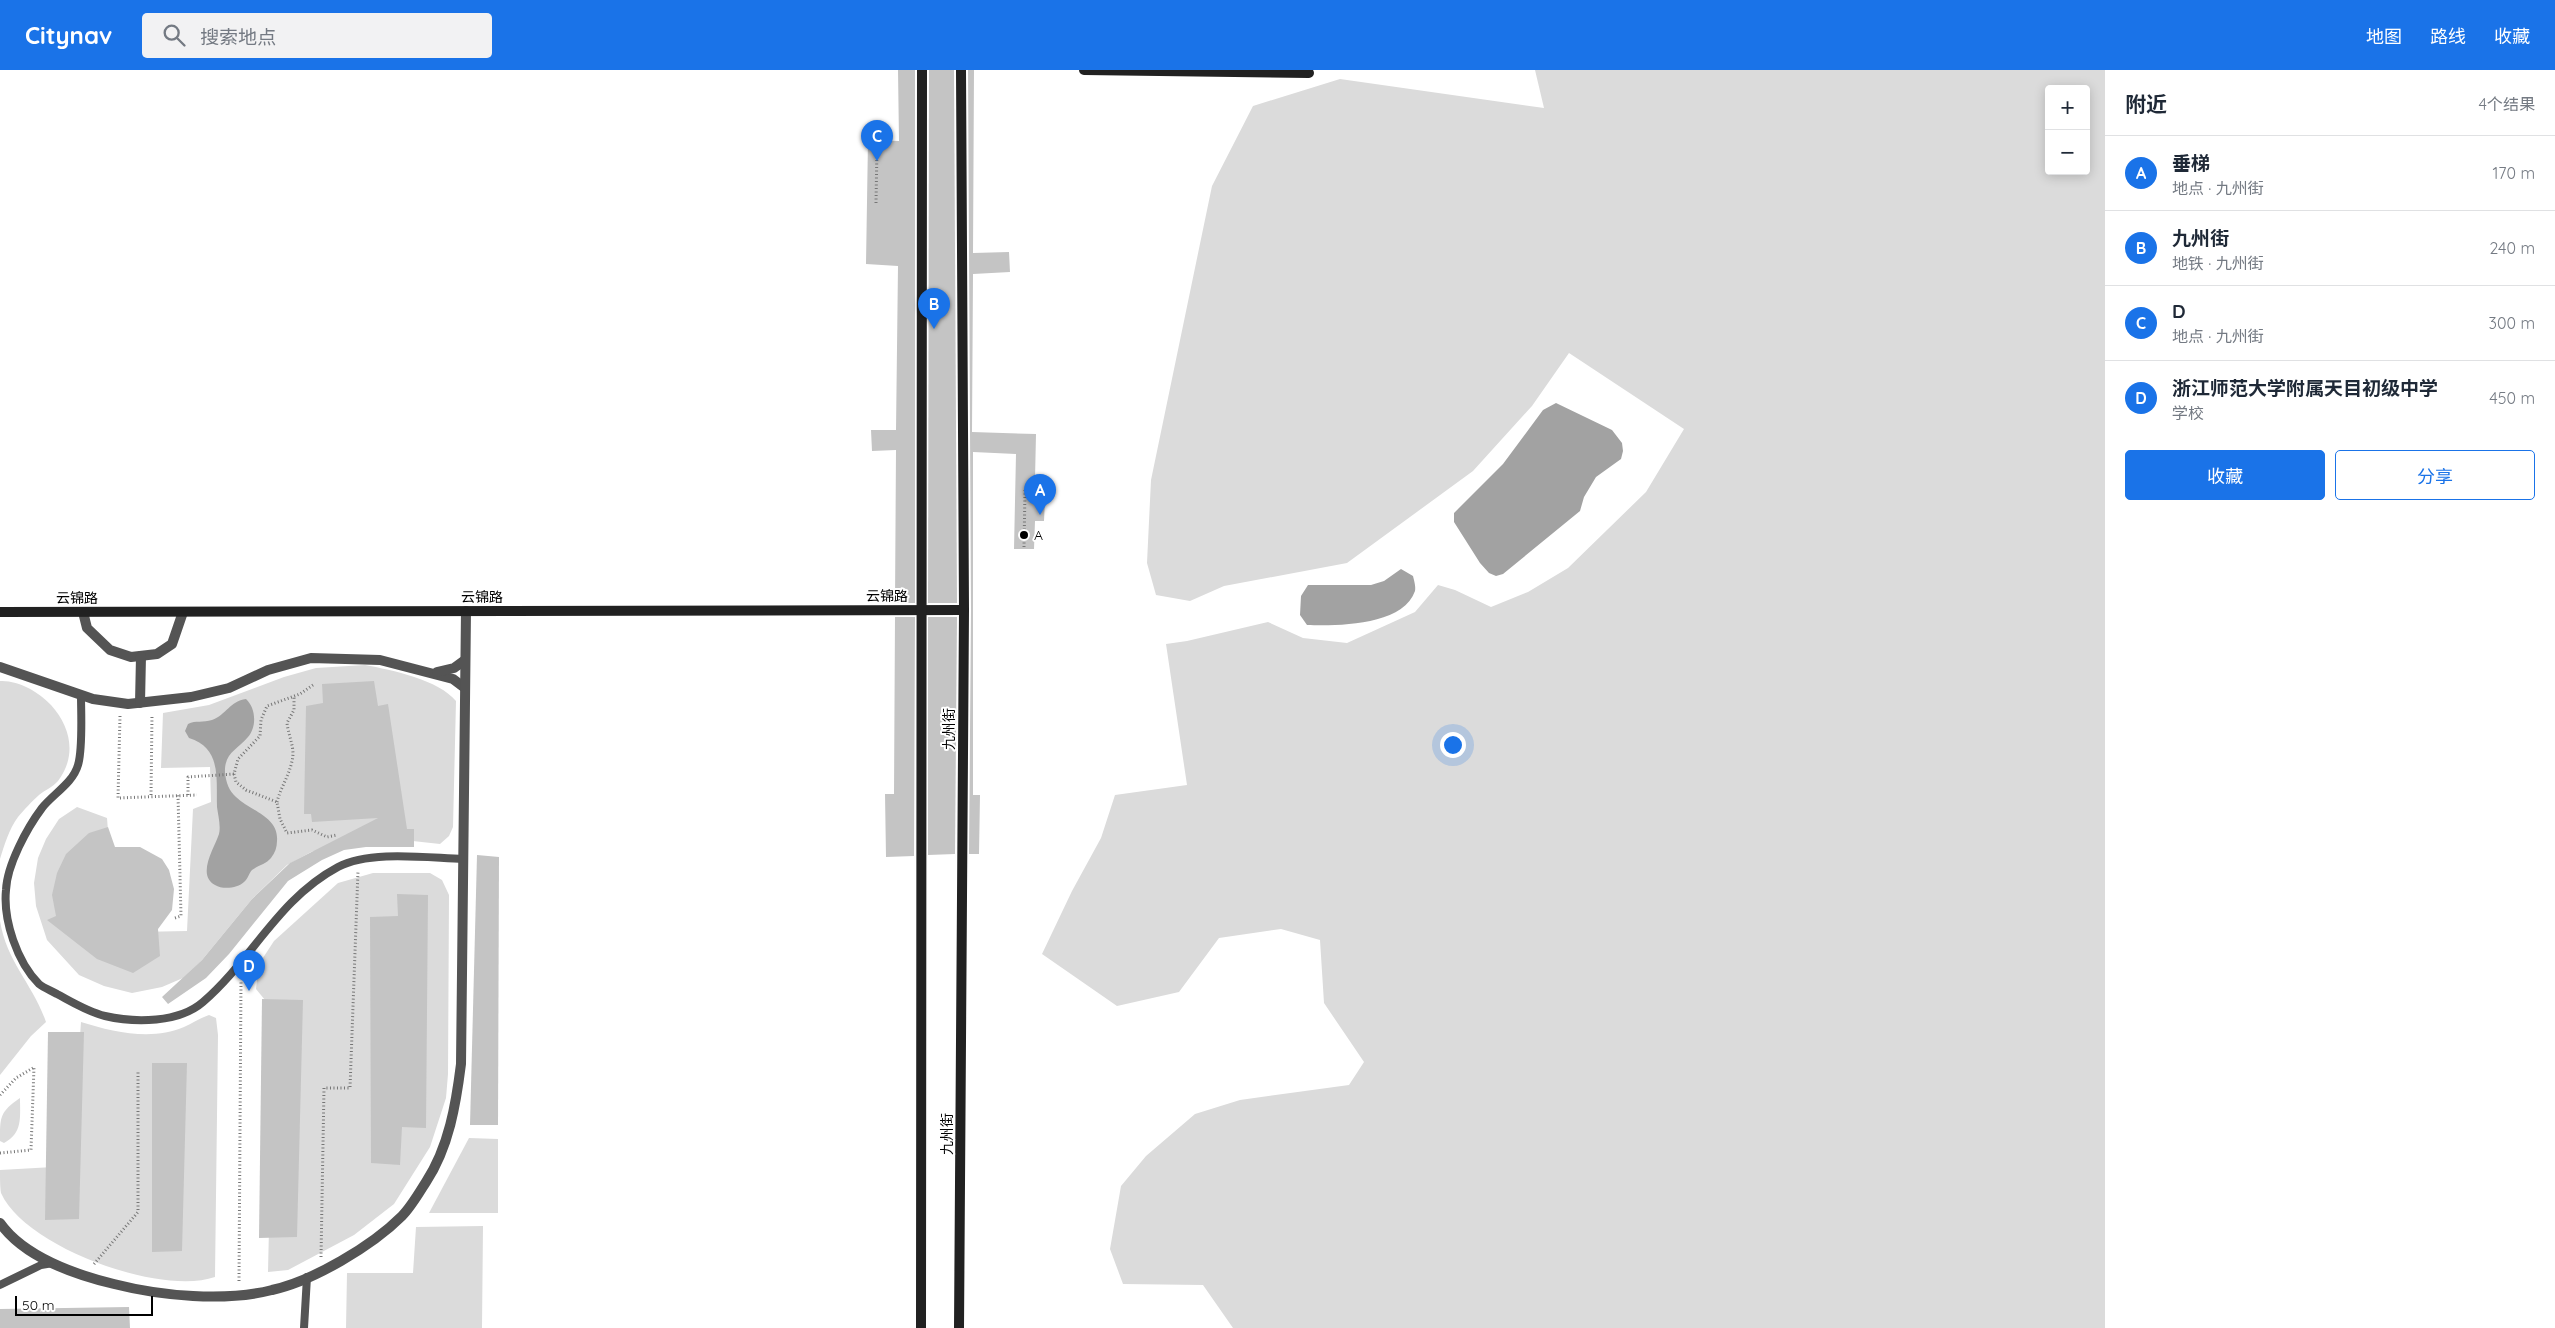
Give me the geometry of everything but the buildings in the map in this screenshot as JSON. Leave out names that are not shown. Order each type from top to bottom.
[{"type":"main road","name":"九州街","points":[[921,1328],[922,70]]},
{"type":"main road","name":"九州街","points":[[959,1328],[964,610],[961,70]]},
{"type":"main road","points":[[1084,70],[1309,73]]},
{"type":"main road","name":"云锦路","points":[[0,612],[964,610]]},
{"type":"street","points":[[0,1223],[6,1231],[30,1250],[84,1275],[126,1288],[177,1295],[239,1294],[272,1290],[321,1271],[366,1245],[403,1216],[428,1181],[446,1140],[456,1105],[461,1064],[466,611]]},
{"type":"street","points":[[83,612],[87,628],[110,650],[131,657],[157,654],[172,644],[184,612]]},
{"type":"street","points":[[140,703],[141,656]]},
{"type":"street","points":[[0,667],[81,695],[120,703],[140,703],[191,697],[229,688],[268,670],[311,658],[380,660],[435,673],[453,679],[465,688]]},
{"type":"street","points":[[435,673],[454,668],[466,660]]},
{"type":"lane","points":[[81,695],[79,764],[72,777],[43,807],[27,830],[14,861],[6,889],[8,920],[20,956],[40,984],[74,1004],[105,1016],[140,1020],[177,1016],[202,1003],[274,920],[314,882],[340,866],[368,858],[463,859]]},
{"type":"lane","points":[[0,1285],[42,1265],[54,1262]]},
{"type":"lane","points":[[304,1328],[307,1277]]},
{"type":"path","points":[[876,203],[877,146]]},
{"type":"path","points":[[1024,547],[1025,490]]},
{"type":"path","points":[[277,802],[246,790],[236,782],[234,774],[238,759],[260,736],[261,720],[268,706],[294,696],[313,685]]},
{"type":"path","points":[[294,696],[294,710],[287,723],[293,754],[288,775],[282,784],[277,802],[280,820],[287,833],[312,830],[327,837],[337,835]]},
{"type":"path","points":[[151,796],[152,701]]},
{"type":"path","points":[[120,703],[118,798],[197,795]]},
{"type":"path","points":[[188,795],[188,777],[234,774]]},
{"type":"path","points":[[175,918],[181,916],[178,795]]},
{"type":"path","points":[[321,1271],[324,1088],[350,1088],[358,861]]},
{"type":"path","points":[[239,1294],[241,959]]},
{"type":"path","points":[[0,1095],[16,1078],[34,1067],[31,1150],[0,1153]]},
{"type":"path","points":[[84,1275],[138,1212],[138,1071]]},
{"type":"shaded area","points":[[1535,70],[2105,70],[2105,1328],[1233,1328],[1203,1285],[1123,1284],[1110,1249],[1121,1186],[1146,1156],[1195,1114],[1240,1100],[1349,1085],[1364,1062],[1324,1003],[1320,940],[1281,929],[1219,938],[1179,992],[1117,1006],[1042,954],[1072,891],[1101,838],[1115,795],[1187,785],[1166,644],[1268,622],[1303,638],[1347,643],[1415,612],[1438,585],[1455,590],[1491,607],[1528,592],[1568,568],[1646,492],[1684,429],[1569,353],[1532,406],[1473,471],[1347,563],[1224,586],[1190,601],[1156,595],[1147,563],[1151,480],[1212,186],[1253,106],[1340,79],[1544,108]]},
{"type":"shaded area","points":[[1556,403],[1612,430],[1622,443],[1621,459],[1596,477],[1584,497],[1580,511],[1503,574],[1496,576],[1489,573],[1480,563],[1454,522],[1454,513],[1503,464],[1543,410]]},
{"type":"shaded area","points":[[1401,569],[1413,576],[1415,591],[1408,603],[1397,611],[1368,622],[1335,625],[1307,625],[1300,615],[1301,596],[1308,585],[1371,585],[1384,581]]},
{"type":"shaded area","points":[[365,665],[401,673],[427,682],[438,687],[456,701],[453,827],[449,836],[440,844],[367,836],[311,852],[287,865],[252,899],[202,960],[183,978],[162,987],[132,993],[104,986],[79,975],[47,940],[36,906],[34,883],[38,858],[46,839],[59,819],[77,807],[107,818],[115,921],[137,932],[187,931],[193,809],[211,802],[210,767],[161,768],[163,713],[209,705],[284,677],[316,668]]},
{"type":"shaded area","points":[[0,681],[14,682],[28,688],[51,705],[67,732],[69,752],[68,762],[58,781],[36,797],[18,817],[7,838],[0,859]]},
{"type":"shaded area","points":[[246,699],[252,707],[253,728],[248,737],[229,756],[225,766],[226,780],[236,797],[269,820],[276,833],[277,845],[275,852],[267,862],[252,870],[247,879],[241,884],[230,888],[215,885],[207,875],[208,861],[220,831],[215,766],[207,749],[189,738],[185,731],[188,724],[217,718],[236,702]]},
{"type":"shaded area","points":[[373,873],[430,873],[442,880],[449,895],[448,1074],[446,1098],[430,1147],[394,1204],[354,1235],[288,1270],[268,1272],[274,1011],[256,989],[259,964],[274,941],[338,883]]},
{"type":"shaded area","points":[[0,921],[8,949],[41,1008],[46,1022],[31,1036],[0,1075]]},
{"type":"shaded area","points":[[209,1015],[216,1018],[218,1035],[215,1277],[191,1281],[162,1279],[129,1273],[96,1262],[65,1248],[37,1232],[15,1213],[1,1193],[0,1170],[71,1166],[81,1022],[132,1034],[159,1034],[184,1027]]},
{"type":"shaded area","points":[[20,1098],[19,1124],[15,1134],[4,1143],[0,1141],[2,1115],[8,1107]]},
{"type":"shaded area","points":[[469,1138],[498,1139],[498,1213],[429,1213]]},
{"type":"shaded area","points":[[483,1226],[482,1328],[346,1328],[347,1273],[413,1273],[416,1227]]},
{"type":"place","name":"D","points":[[877,161]]},
{"type":"place","name":"九州街","points":[[934,329]]},
{"type":"place","name":"垂梯","points":[[1040,515]]},
{"type":"place","name":"A","points":[[1024,535]]},
{"type":"place","name":"浙江师范大学附属天目初级中学","points":[[249,991]]}]
